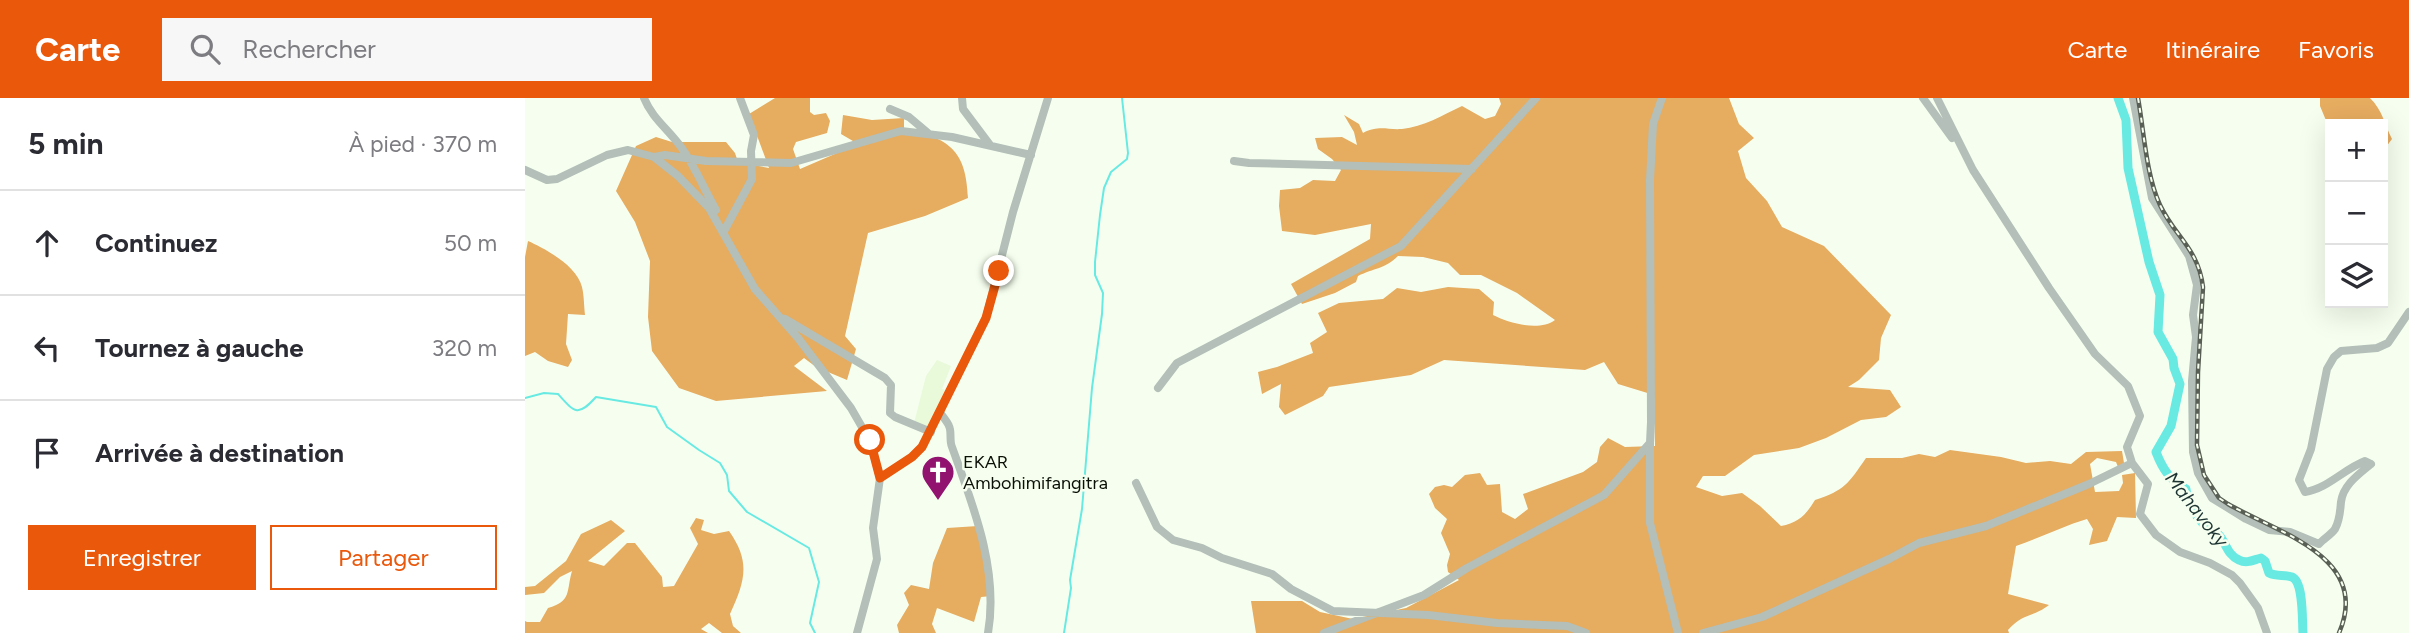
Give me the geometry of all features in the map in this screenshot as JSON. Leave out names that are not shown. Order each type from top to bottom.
[{"type":"street","points":[[644,98],[652,115],[672,135],[688,159],[720,218],[723,233]]},
{"type":"street","points":[[723,233],[752,179],[751,151],[754,135],[740,98]]},
{"type":"street","points":[[962,98],[963,109],[990,145]]},
{"type":"street","points":[[880,478],[912,457],[931,432],[986,318],[1013,212],[1048,98]]},
{"type":"street","points":[[1158,388],[1177,363],[1401,246],[1536,98]]},
{"type":"street","points":[[1663,98],[1653,124],[1650,180],[1650,523],[1678,633]]},
{"type":"street","points":[[1923,98],[1962,150],[2049,288],[2095,354],[2128,386],[2140,416],[2127,447],[2131,463],[2148,484],[2140,514],[2155,536],[2179,552],[2210,563],[2232,575],[2257,608],[2267,633]]},
{"type":"street","points":[[1937,98],[1962,150]]},
{"type":"street","points":[[2133,98],[2152,198],[2189,256],[2197,285],[2193,315],[2196,337],[2192,381],[2193,452],[2203,484],[2217,502],[2269,530],[2290,532],[2319,544],[2330,535],[2341,513],[2342,496],[2357,474],[2371,464],[2365,461],[2351,466],[2328,484],[2312,491],[2305,492],[2299,484],[2298,480],[2311,449],[2327,369],[2334,357],[2341,352],[2377,348],[2388,343],[2409,312]]},
{"type":"street","points":[[890,110],[909,117],[928,133]]},
{"type":"street","points":[[654,157],[665,155],[752,163],[801,162],[901,131],[928,133],[1031,155]]},
{"type":"street","points":[[525,170],[547,180],[557,179],[618,151],[628,150],[654,157],[678,176],[702,201],[751,283],[827,374],[870,440],[880,478],[873,528],[877,559],[857,633]]},
{"type":"street","points":[[1234,161],[1472,169]]},
{"type":"street","points":[[776,314],[885,378],[891,385],[890,413],[931,432]]},
{"type":"street","points":[[940,412],[950,427],[950,442],[970,494],[978,526],[992,596],[988,633]]},
{"type":"street","points":[[1324,633],[1424,595],[1468,568],[1604,495],[1650,443]]},
{"type":"street","points":[[1703,633],[1762,617],[1919,543],[1986,526],[2089,484],[2131,463]]},
{"type":"street","points":[[1136,484],[1157,527],[1173,540],[1272,574],[1291,589],[1333,611],[1567,626],[1586,633]]},
{"type":"shaded area","points":[[775,98],[810,98],[810,112],[814,115],[826,113],[830,121],[827,133],[796,142],[793,149],[800,169],[858,144],[841,134],[843,115],[872,120],[904,118],[904,128],[943,142],[959,157],[967,181],[968,198],[925,216],[868,233],[845,336],[856,349],[847,380],[816,367],[804,358],[794,366],[827,391],[716,401],[679,388],[652,351],[648,317],[650,261],[635,222],[616,191],[636,146],[656,137],[672,142],[726,142],[738,162],[769,168],[749,114]]},
{"type":"shaded area","points":[[1499,98],[1729,98],[1739,124],[1754,138],[1738,151],[1746,178],[1767,201],[1782,227],[1824,246],[1891,315],[1881,338],[1879,360],[1848,387],[1890,390],[1901,407],[1886,417],[1861,420],[1799,448],[1754,455],[1725,476],[1703,476],[1696,487],[1722,496],[1742,493],[1781,526],[1797,520],[1815,500],[1845,485],[1866,458],[1902,458],[1919,454],[1935,457],[1950,450],[2026,463],[2050,461],[2071,464],[2086,452],[2122,451],[2124,463],[2118,467],[2116,462],[2097,458],[2090,464],[2095,492],[2119,491],[2123,483],[2122,475],[2135,473],[2136,518],[2117,517],[2107,541],[2089,545],[2093,529],[2087,519],[2016,546],[2008,594],[2049,605],[2018,621],[2008,630],[2009,633],[1256,633],[1251,601],[1302,601],[1320,612],[1353,619],[1406,608],[1459,580],[1448,572],[1450,554],[1441,533],[1447,519],[1435,508],[1429,494],[1435,487],[1452,487],[1465,475],[1480,473],[1487,485],[1500,484],[1502,512],[1515,519],[1528,509],[1523,494],[1583,472],[1597,462],[1600,447],[1608,438],[1625,447],[1655,446],[1654,395],[1618,384],[1604,362],[1585,370],[1444,360],[1411,375],[1329,387],[1323,396],[1285,415],[1279,407],[1281,384],[1262,394],[1258,372],[1313,353],[1310,343],[1327,332],[1318,313],[1339,303],[1383,299],[1397,288],[1421,292],[1448,287],[1479,289],[1494,302],[1493,315],[1500,318],[1533,326],[1555,320],[1517,293],[1481,275],[1460,275],[1448,263],[1423,257],[1398,256],[1384,266],[1358,276],[1356,282],[1335,293],[1302,304],[1291,284],[1370,239],[1371,224],[1315,235],[1282,231],[1280,190],[1300,188],[1313,180],[1335,181],[1341,170],[1318,149],[1315,138],[1342,137],[1357,145],[1354,132],[1344,115],[1359,124],[1363,133],[1378,128],[1402,129],[1418,126],[1462,106],[1485,119],[1495,116],[1501,104]]},
{"type":"shaded area","points":[[2320,98],[2370,98],[2384,119],[2325,119]]},
{"type":"shaded area","points":[[528,241],[567,265],[582,287],[585,315],[568,314],[566,344],[572,360],[568,367],[548,361],[535,352],[525,356],[525,257]]},
{"type":"shaded area","points":[[937,360],[951,366],[942,389],[945,390],[929,428],[914,423],[926,376]]},
{"type":"shaded area","points":[[696,518],[704,520],[701,530],[714,534],[729,531],[741,552],[742,581],[730,614],[733,626],[741,633],[722,633],[709,623],[701,629],[708,633],[525,633],[525,621],[540,622],[548,608],[565,599],[572,571],[560,577],[544,593],[525,595],[525,587],[535,586],[566,561],[581,534],[611,520],[625,531],[588,561],[604,566],[627,543],[635,543],[662,577],[663,587],[674,586],[698,544],[690,528]]},
{"type":"shaded area","points":[[978,526],[992,596],[981,597],[974,622],[937,608],[932,624],[936,633],[899,633],[897,625],[909,605],[904,593],[911,585],[929,589],[933,563],[947,528]]},
{"type":"waterway","points":[[1064,633],[1082,509],[1092,388],[1102,314],[1103,293],[1095,275],[1100,215],[1104,188],[1111,172],[1127,159],[1128,153],[1122,98]]},
{"type":"waterway","name":"Mahavoky","points":[[2118,98],[2126,120],[2128,168],[2149,262],[2160,295],[2158,332],[2173,359],[2180,384],[2171,426],[2156,452],[2168,474],[2186,489],[2196,515],[2218,534],[2232,555],[2245,562],[2261,558],[2265,561],[2269,573],[2289,576],[2296,580],[2299,586],[2303,633]]},
{"type":"waterway","points":[[525,398],[544,393],[558,394],[577,410],[585,408],[596,397],[656,407],[667,427],[720,463],[727,475],[729,491],[747,512],[809,548],[819,582],[810,623],[815,633]]},
{"type":"railway","points":[[2138,98],[2148,167],[2155,193],[2166,216],[2191,252],[2203,287],[2197,445],[2204,475],[2219,498],[2294,538],[2332,566],[2343,585],[2346,607],[2339,633]]},
{"type":"place","name":"EKAR Ambohimifangitra","points":[[938,502]]},
{"type":"route","points":[[870,440],[880,478],[912,457],[922,447],[986,318],[999,271]]}]
